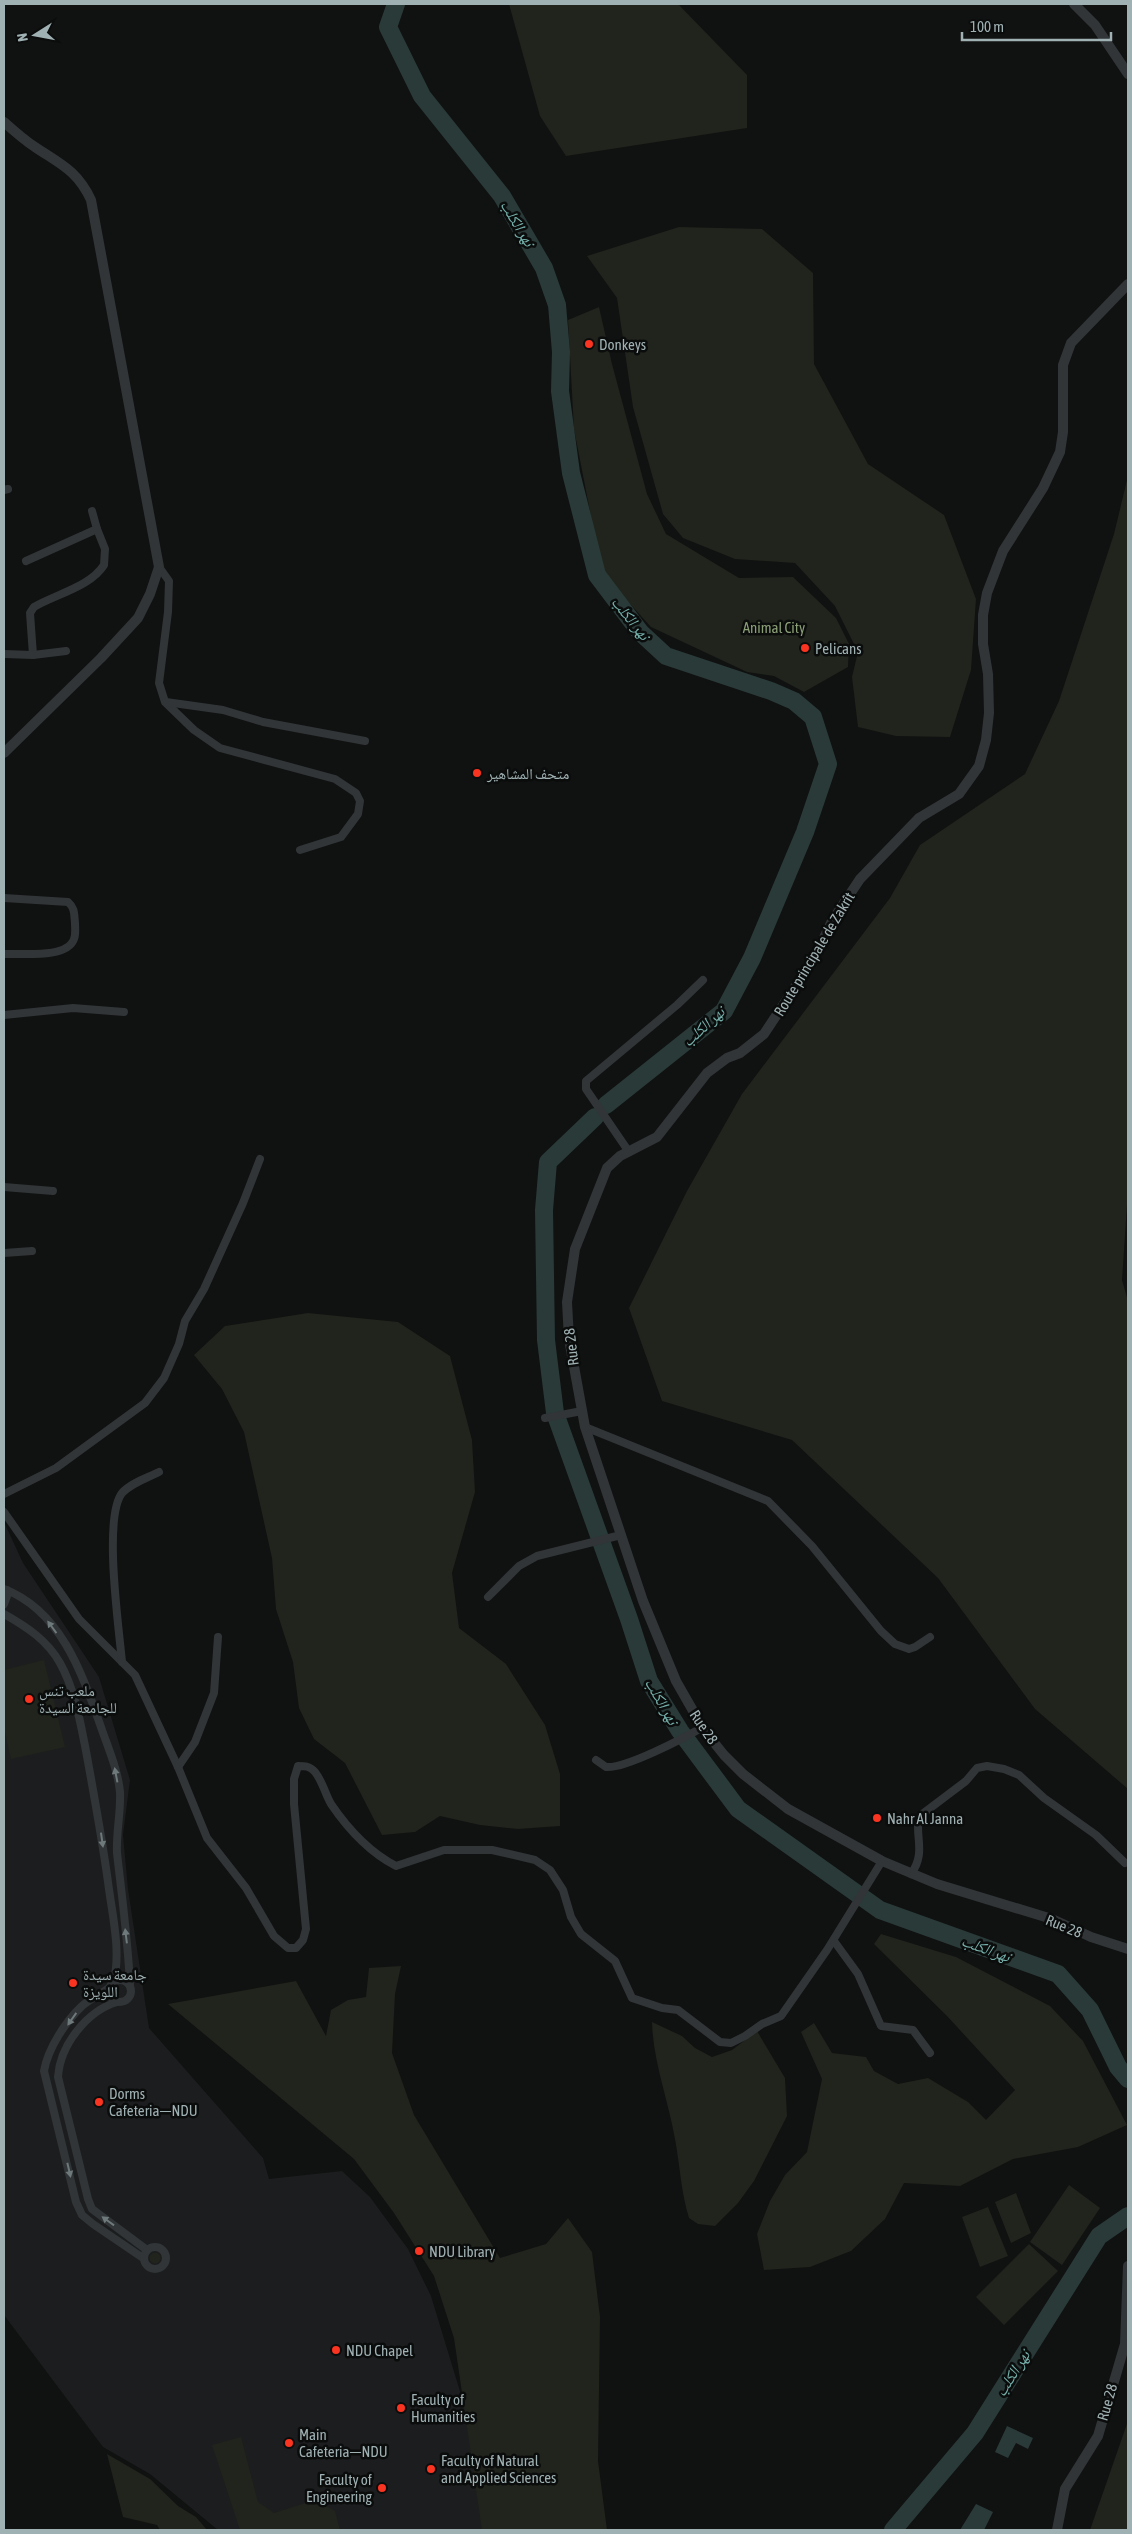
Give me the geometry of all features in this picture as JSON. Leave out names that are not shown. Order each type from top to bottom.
[{"type":"street","points":[[1074,4],[1095,25],[1128,74]]},
{"type":"street","points":[[4,122],[33,146],[69,168],[80,180],[91,200],[159,567],[169,582],[168,612],[159,683],[165,702],[194,730],[220,748],[335,779],[356,793],[360,801],[358,814],[341,837],[300,850]]},
{"type":"street","name":"Route principale de Zakrît","points":[[571,1264],[601,1180],[612,1162],[657,1137],[707,1073],[727,1058],[740,1053],[764,1034],[803,976],[832,921],[860,879],[919,818],[959,794],[978,766],[986,740],[989,713],[988,674],[983,644],[983,615],[994,571],[1007,544],[1043,488],[1060,452],[1063,432],[1063,365],[1072,343],[1127,287]]},
{"type":"street","points":[[33,655],[30,614],[34,607],[82,584],[104,565],[104,549],[92,511]]},
{"type":"street","points":[[26,561],[98,529]]},
{"type":"street","points":[[5,751],[101,658],[138,618],[150,594],[159,567]]},
{"type":"street","points":[[4,654],[33,655],[66,650]]},
{"type":"street","points":[[165,702],[223,710],[264,722],[365,741]]},
{"type":"street","points":[[4,898],[68,902],[74,912],[75,938],[71,944],[60,952],[4,954]]},
{"type":"street","points":[[629,1152],[586,1089],[586,1081],[703,980]]},
{"type":"street","points":[[4,1016],[73,1008],[124,1012]]},
{"type":"street","points":[[4,1494],[56,1468],[145,1403],[164,1378],[179,1344],[185,1321],[204,1289],[244,1203],[260,1159]]},
{"type":"street","points":[[4,1187],[53,1191]]},
{"type":"street","points":[[4,1253],[32,1251]]},
{"type":"street","name":"Rue 28","points":[[571,1264],[567,1302],[569,1340],[580,1411],[662,1649],[699,1729],[724,1755],[766,1793],[788,1809],[882,1861],[911,1874],[1009,1908],[1052,1919],[1091,1937],[1128,1949]]},
{"type":"street","points":[[545,1418],[580,1411]]},
{"type":"street","points":[[585,1427],[768,1501],[812,1546],[881,1631],[895,1644],[909,1649],[930,1637]]},
{"type":"street","points":[[122,1662],[114,1558],[114,1515],[117,1503],[126,1490],[159,1472]]},
{"type":"street","points":[[4,1512],[79,1619],[134,1675],[151,1706],[212,1846],[246,1888],[274,1936],[288,1948],[296,1948],[300,1945],[306,1929],[294,1804],[294,1779],[298,1766],[306,1766],[315,1771],[330,1803],[355,1834],[372,1851],[396,1866],[444,1850],[492,1850],[535,1860],[550,1870],[563,1890],[571,1917],[581,1934],[615,1961],[632,1998],[662,2008],[678,2010],[720,2042],[731,2043],[762,2024],[781,2016],[834,1941],[882,1861]]},
{"type":"street","points":[[488,1596],[519,1566],[537,1556],[621,1534]]},
{"type":"street","points":[[4,1604],[7,1596],[5,1590]]},
{"type":"street","points":[[5,1590],[24,1598],[42,1612],[64,1642],[81,1671],[115,1766],[120,1791],[117,1846],[132,1992],[125,2001],[104,2006],[89,2016],[67,2047],[58,2065],[58,2077],[92,2209],[147,2250]]},
{"type":"street","points":[[4,1614],[26,1626],[44,1642],[60,1662],[71,1685],[100,1823],[115,1938],[117,1968],[114,1981],[109,1988],[84,2004],[75,2014],[46,2057],[44,2070],[76,2202],[82,2215],[144,2258],[147,2267],[154,2270],[162,2268],[166,2261],[165,2252],[161,2248],[151,2247],[147,2250],[144,2258]]},
{"type":"street","points":[[178,1767],[195,1742],[214,1693],[218,1637]]},
{"type":"street","points":[[596,1760],[606,1767],[614,1767],[662,1748],[699,1729]]},
{"type":"street","points":[[911,1874],[919,1860],[918,1823],[921,1815],[966,1781],[978,1768],[983,1766],[1004,1769],[1018,1776],[1044,1798],[1096,1835],[1125,1863]]},
{"type":"street","points":[[834,1941],[858,1974],[881,2026],[913,2030],[930,2053]]},
{"type":"street","points":[[114,1981],[123,1980],[130,1985]]},
{"type":"street","points":[[109,1988],[110,1996],[117,2002]]},
{"type":"street","name":"Rue 28","points":[[1057,2530],[1065,2489],[1098,2436],[1125,2344],[1128,2266]]},
{"type":"shaded area","name":"جامعة سيدة اللويزة","points":[[4,1522],[23,1563],[99,1677],[130,1780],[123,1835],[128,1889],[149,2028],[263,2158],[269,2179],[342,2171],[370,2197],[408,2249],[431,2296],[487,2480],[497,2530],[218,2530],[150,2474],[103,2447],[4,2315]]},
{"type":"shaded area","points":[[1007,2426],[1033,2438],[1028,2449],[1016,2443],[1008,2458],[995,2452]]},
{"type":"shaded area","points":[[976,2504],[993,2512],[984,2530],[960,2530]]},
{"type":"green space","points":[[509,4],[678,4],[747,75],[747,128],[566,156],[540,116]]},
{"type":"green space","points":[[679,227],[762,229],[813,273],[814,364],[868,464],[944,515],[976,599],[971,670],[950,737],[896,736],[858,727],[852,677],[858,652],[835,606],[795,563],[735,559],[683,538],[663,514],[633,407],[617,298],[587,256]]},
{"type":"green space","name":"Animal City","points":[[599,307],[612,364],[647,494],[666,534],[739,578],[793,577],[836,618],[849,644],[848,667],[804,692],[774,676],[747,672],[651,627],[602,573],[574,429],[568,320]]},
{"type":"green space","points":[[1128,476],[1128,1190],[1122,1280],[1128,1301],[1128,1789],[1035,1709],[938,1578],[792,1440],[662,1401],[629,1308],[687,1191],[742,1094],[890,898],[920,845],[1025,774],[1059,701],[1114,534]]},
{"type":"green space","points":[[308,1313],[398,1322],[450,1356],[472,1440],[475,1492],[452,1573],[459,1628],[506,1664],[545,1725],[560,1774],[560,1826],[518,1829],[480,1825],[440,1816],[415,1832],[382,1835],[345,1763],[314,1739],[299,1708],[293,1662],[276,1609],[272,1558],[244,1432],[222,1389],[194,1355],[225,1326]]},
{"type":"green space","name":"ملعب تنس للجامعة السيدة","points":[[44,1660],[65,1747],[11,1759],[4,1728],[4,1670]]},
{"type":"green space","points":[[881,1934],[956,1957],[1050,2006],[1083,2041],[1127,2125],[1078,2147],[1013,2159],[960,2186],[904,2183],[885,2219],[851,2251],[810,2267],[764,2270],[757,2234],[770,2201],[785,2175],[807,2152],[822,2079],[801,2032],[814,2023],[832,2053],[866,2057],[874,2071],[898,2084],[928,2078],[968,2102],[986,2120],[1015,2090],[947,2016],[874,1944]]},
{"type":"green space","points":[[401,1966],[395,1994],[392,2053],[414,2115],[500,2258],[546,2244],[568,2218],[592,2252],[600,2317],[598,2461],[607,2530],[482,2530],[454,2338],[434,2276],[394,2213],[354,2159],[168,2004],[296,1981],[326,2036],[331,2010],[348,2000],[366,1997],[369,1968]]},
{"type":"green space","points":[[652,2022],[682,2036],[695,2048],[712,2057],[732,2050],[757,2031],[785,2078],[787,2116],[754,2181],[738,2203],[715,2226],[698,2224],[689,2218],[672,2124],[655,2052]]},
{"type":"green space","points":[[1069,2185],[1100,2208],[1062,2265],[1030,2242]]},
{"type":"green space","points":[[1016,2193],[1031,2233],[1011,2243],[995,2202]]},
{"type":"green space","points":[[988,2207],[1008,2256],[980,2267],[962,2217]]},
{"type":"green space","points":[[1029,2244],[1058,2271],[1004,2325],[976,2297]]},
{"type":"green space","points":[[155,2252],[161,2258],[155,2264],[149,2258]]},
{"type":"green space","points":[[1128,2421],[1128,2530],[1090,2530]]},
{"type":"green space","points":[[241,2437],[258,2502],[274,2513],[315,2500],[335,2511],[340,2530],[240,2530],[212,2445]]},
{"type":"green space","points":[[107,2454],[150,2479],[178,2506],[196,2517],[207,2530],[160,2530],[157,2525],[123,2517]]},
{"type":"waterway","name":"نهر الكلب","points":[[396,4],[388,27],[422,96],[502,196],[544,268],[557,305],[561,352],[560,391],[571,473],[597,575],[640,632],[666,656],[771,691],[794,701],[813,717],[828,764],[805,832],[752,958],[724,1011],[606,1105]]},
{"type":"waterway","name":"نهر الكلب","points":[[595,1117],[548,1162],[544,1210],[546,1340],[555,1413],[629,1619],[649,1681],[680,1731],[738,1809],[880,1910],[1058,1974],[1090,2010],[1118,2067],[1128,2079]]},
{"type":"waterway","name":"نهر الكلب","points":[[893,2530],[975,2433],[1099,2236],[1128,2216]]},
{"type":"place","name":"Donkeys","points":[[589,344]]},
{"type":"place","name":"Pelicans","points":[[805,648]]},
{"type":"place","name":"متحف المشاهير","points":[[477,773]]},
{"type":"place","name":"ملعب تنس للجامعة السيدة","points":[[29,1699]]},
{"type":"place","name":"Nahr Al Janna","points":[[877,1818]]},
{"type":"place","name":"جامعة سيدة اللويزة","points":[[73,1983]]},
{"type":"place","name":"Dorms Cafeteria—NDU","points":[[99,2102]]},
{"type":"place","name":"NDU Library","points":[[419,2251]]},
{"type":"place","name":"NDU Chapel","points":[[336,2350]]},
{"type":"place","name":"Faculty of Humanities","points":[[401,2408]]},
{"type":"place","name":"Main Cafeteria—NDU","points":[[289,2443]]},
{"type":"place","name":"Faculty of Natural and Applied Sciences","points":[[431,2469]]},
{"type":"place","name":"Faculty of Engineering","points":[[382,2488]]}]
